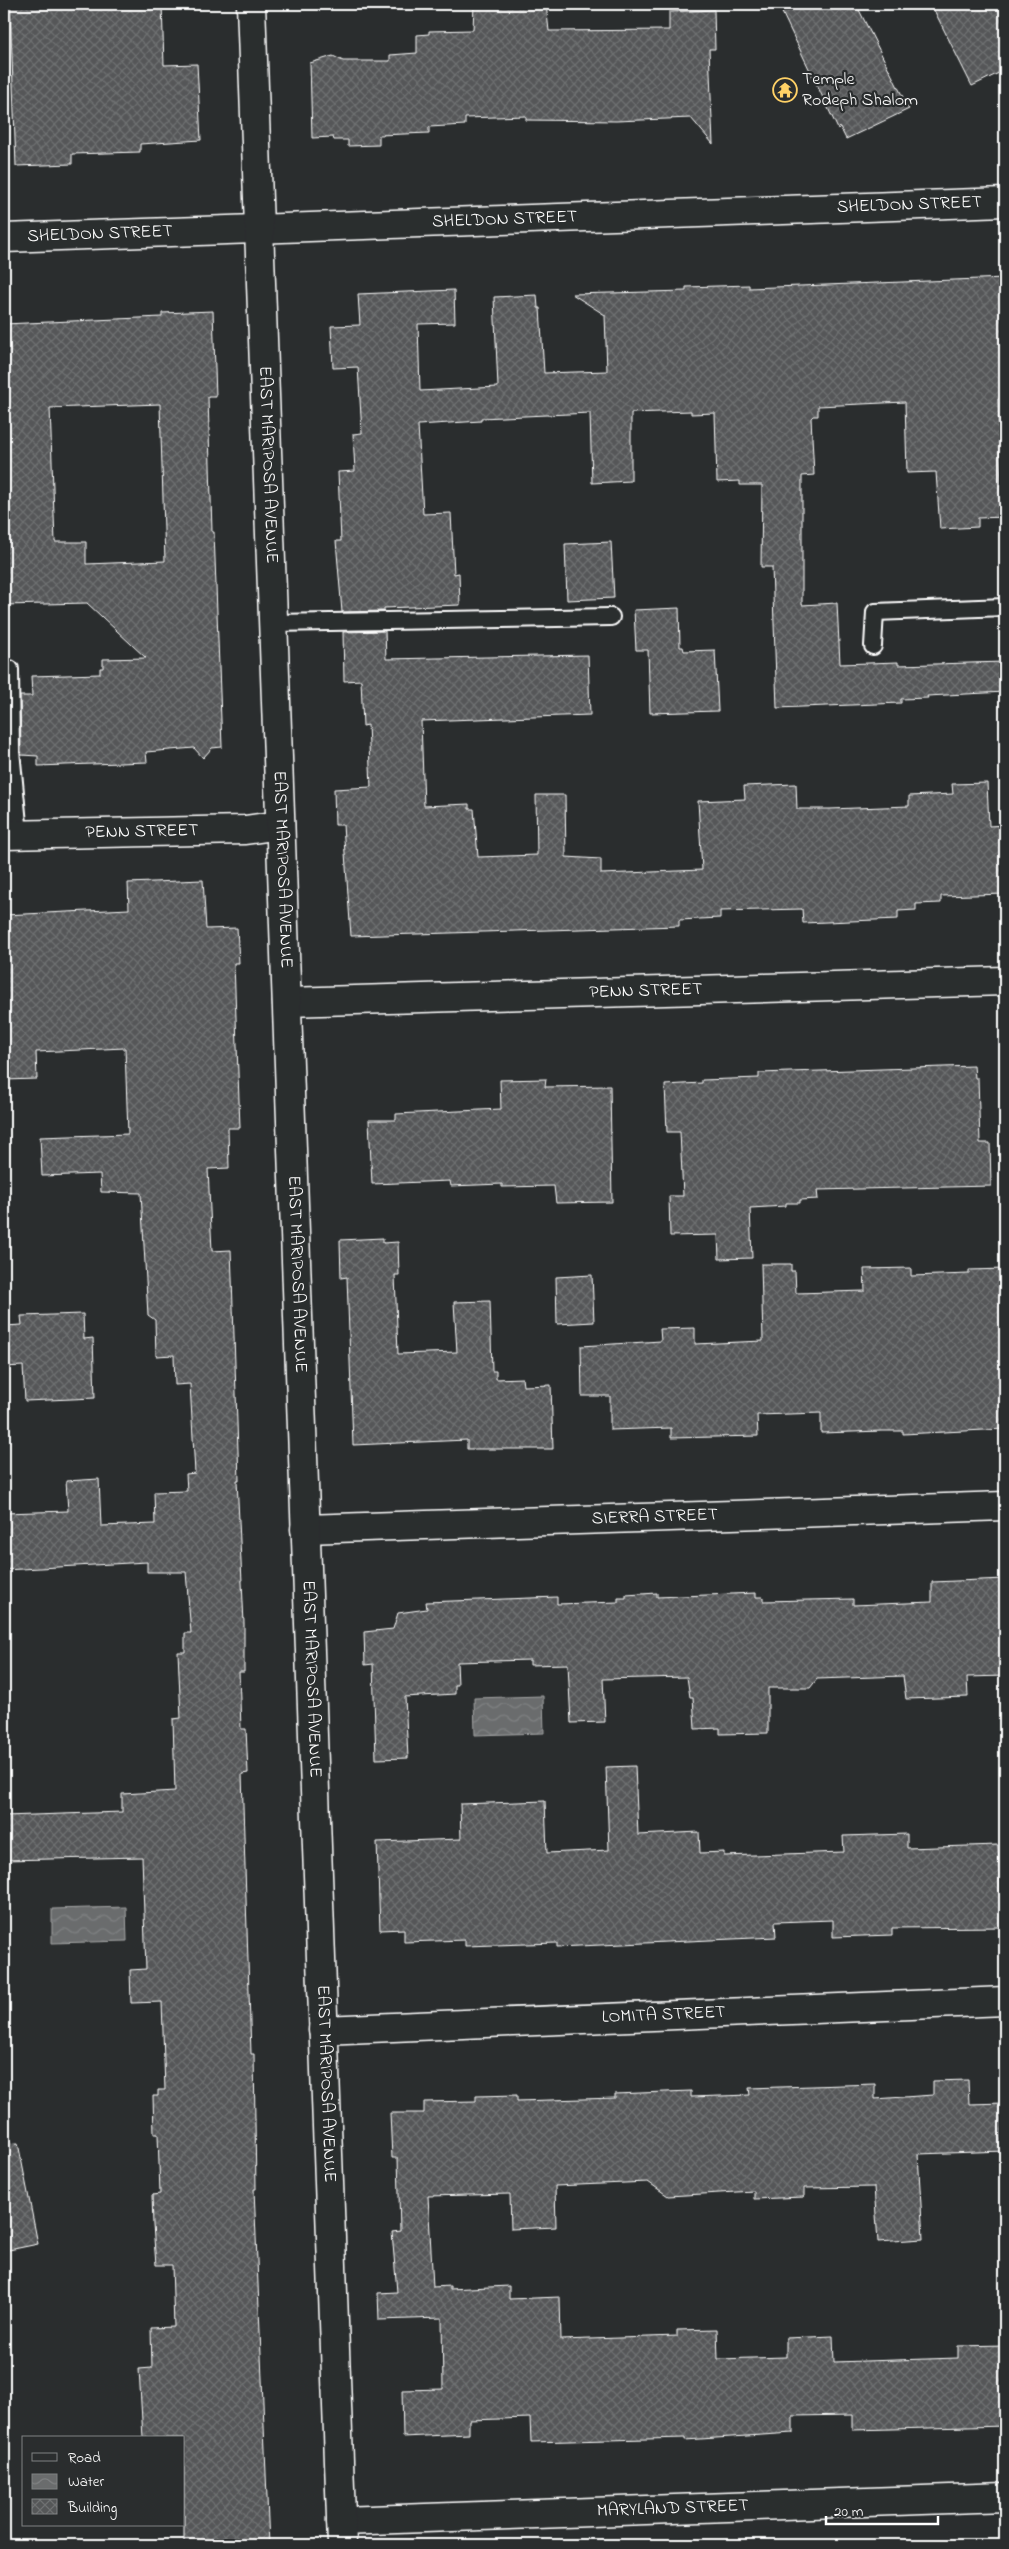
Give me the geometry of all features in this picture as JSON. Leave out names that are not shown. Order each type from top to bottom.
[{"type":"street","name":"EAST MARIPOSA AVENUE","points":[[251,4],[342,2533]]},
{"type":"street","name":"SHELDON STREET","points":[[4,238],[1005,202]]},
{"type":"street","name":"PENN STREET","points":[[12,835],[245,830],[280,825]]},
{"type":"street","name":"PENN STREET","points":[[287,1002],[1005,981]]},
{"type":"street","name":"SIERRA STREET","points":[[305,1529],[1005,1506]]},
{"type":"street","name":"LOMITA STREET","points":[[323,2030],[1005,2001]]},
{"type":"street","name":"MARYLAND STREET","points":[[342,2533],[1005,2497]]},
{"type":"lane","points":[[873,646],[875,612],[1005,607]]},
{"type":"lane","points":[[273,622],[611,617]]},
{"type":"lane","points":[[10,669],[12,835]]},
{"type":"water","points":[[543,1696],[544,1733],[475,1735],[474,1698]]},
{"type":"water","points":[[126,1907],[127,1941],[52,1943],[52,1909]]},
{"type":"building","points":[[10,4],[162,4],[164,65],[197,64],[201,140],[140,144],[140,152],[72,154],[72,164],[16,166]]},
{"type":"building","points":[[474,4],[546,4],[549,31],[669,30],[669,12],[714,10],[715,49],[709,49],[713,144],[691,118],[616,121],[526,120],[526,116],[465,118],[465,125],[429,127],[429,133],[379,135],[379,145],[348,146],[348,140],[334,140],[333,137],[312,138],[310,63],[333,56],[343,61],[390,61],[390,55],[417,53],[417,35],[429,34],[429,31],[473,30]]},
{"type":"building","points":[[778,4],[856,4],[909,109],[846,139],[840,127],[838,129]]},
{"type":"building","points":[[931,4],[1005,4],[1005,70],[972,86]]},
{"type":"building","points":[[1005,278],[1005,399],[998,399],[1001,488],[1005,488],[1005,517],[978,518],[978,527],[940,529],[936,472],[907,473],[905,402],[818,406],[818,416],[811,418],[814,475],[802,476],[802,605],[837,603],[840,664],[898,662],[898,665],[1005,662],[1005,692],[927,696],[928,698],[901,699],[901,703],[777,708],[772,567],[761,567],[762,485],[740,485],[740,481],[717,482],[715,413],[691,414],[691,411],[631,413],[631,481],[592,483],[590,413],[481,418],[481,421],[418,425],[423,514],[451,513],[454,574],[459,573],[460,605],[384,608],[384,611],[342,612],[336,541],[341,541],[338,472],[355,471],[353,434],[362,433],[358,367],[333,368],[331,326],[360,325],[358,294],[454,290],[455,323],[418,324],[420,391],[498,387],[494,297],[537,295],[538,308],[540,308],[544,373],[607,371],[605,315],[572,294],[686,291],[686,287],[749,285],[749,288]]},
{"type":"building","points":[[213,311],[216,397],[208,397],[222,747],[212,748],[203,758],[194,748],[146,752],[147,762],[38,766],[38,756],[21,755],[20,696],[32,696],[31,676],[100,674],[100,668],[103,668],[103,659],[146,658],[87,603],[4,605],[4,324],[162,317],[162,313]],"holes":[[[160,404],[165,561],[86,564],[86,542],[55,542],[50,408]]]},
{"type":"building","points":[[611,542],[614,598],[567,600],[565,544]]},
{"type":"building","points":[[679,608],[680,647],[683,647],[684,651],[715,650],[718,711],[650,713],[648,650],[636,650],[634,610]]},
{"type":"building","points":[[385,631],[386,659],[588,655],[590,715],[421,721],[424,806],[469,804],[469,809],[474,809],[478,857],[537,855],[536,795],[565,795],[566,857],[601,859],[601,874],[702,870],[698,801],[745,799],[744,786],[796,784],[797,809],[830,809],[909,806],[909,796],[953,794],[952,784],[987,783],[989,826],[1005,825],[1005,894],[941,896],[941,903],[916,904],[916,910],[898,911],[898,919],[803,923],[802,909],[720,911],[720,918],[679,920],[679,926],[351,936],[343,825],[335,825],[334,789],[371,787],[368,725],[363,726],[361,680],[344,681],[343,632]]},
{"type":"building","points":[[203,880],[206,929],[237,928],[239,963],[234,963],[240,1128],[228,1128],[229,1168],[208,1169],[212,1251],[231,1250],[239,1480],[237,1480],[244,1623],[244,1672],[239,1672],[241,1729],[246,1729],[248,1773],[242,1774],[251,2054],[254,2054],[256,2189],[254,2189],[269,2545],[184,2545],[185,2436],[143,2436],[139,2369],[152,2368],[151,2328],[174,2327],[172,2265],[156,2265],[153,2225],[152,2195],[160,2194],[158,2134],[154,2134],[153,2096],[158,2096],[158,2090],[165,2090],[162,2002],[131,2003],[130,1970],[146,1969],[142,1857],[4,1860],[4,1816],[122,1812],[122,1794],[175,1791],[173,1719],[181,1718],[178,1652],[185,1652],[185,1633],[191,1633],[186,1572],[147,1572],[147,1562],[4,1570],[4,1513],[68,1511],[66,1481],[99,1479],[101,1526],[155,1524],[154,1492],[187,1491],[186,1474],[195,1473],[190,1384],[175,1385],[174,1355],[156,1356],[155,1320],[148,1315],[141,1193],[101,1192],[100,1174],[42,1176],[40,1137],[128,1134],[125,1048],[36,1052],[37,1079],[4,1080],[4,915],[129,909],[128,883]]},
{"type":"building","points":[[974,1066],[975,1078],[978,1078],[980,1143],[990,1143],[991,1186],[817,1190],[818,1199],[800,1200],[800,1203],[786,1203],[786,1206],[750,1208],[752,1258],[719,1259],[718,1235],[670,1236],[669,1196],[683,1196],[680,1132],[667,1132],[665,1085],[702,1083],[702,1080],[759,1078],[759,1073]]},
{"type":"building","points":[[546,1079],[545,1087],[610,1086],[612,1202],[556,1203],[554,1186],[502,1187],[502,1184],[451,1186],[450,1181],[372,1184],[369,1120],[396,1120],[396,1114],[501,1109],[500,1080]]},
{"type":"building","points":[[383,1238],[383,1243],[398,1242],[399,1275],[395,1275],[398,1354],[457,1352],[454,1302],[490,1301],[492,1371],[496,1371],[496,1379],[522,1378],[523,1386],[551,1385],[553,1449],[467,1449],[467,1440],[353,1445],[347,1277],[341,1278],[340,1240]]},
{"type":"building","points":[[761,1264],[791,1264],[791,1271],[795,1271],[796,1293],[865,1291],[864,1269],[911,1268],[911,1276],[969,1274],[969,1270],[1005,1269],[1005,1429],[903,1434],[903,1431],[821,1433],[821,1413],[757,1415],[758,1436],[671,1438],[671,1428],[610,1430],[610,1396],[582,1396],[581,1346],[661,1341],[660,1329],[695,1328],[695,1344],[763,1341]]},
{"type":"building","points":[[592,1275],[594,1322],[557,1324],[556,1277]]},
{"type":"building","points":[[83,1314],[84,1339],[93,1338],[95,1398],[25,1401],[23,1366],[4,1367],[4,1326],[22,1325],[21,1316]]},
{"type":"building","points":[[1005,1579],[1005,1676],[967,1677],[968,1697],[906,1699],[903,1676],[817,1679],[810,1688],[768,1688],[768,1733],[720,1734],[720,1728],[695,1729],[693,1697],[690,1697],[687,1677],[603,1679],[605,1722],[571,1723],[568,1664],[530,1665],[530,1660],[457,1662],[458,1685],[455,1685],[455,1694],[405,1697],[408,1758],[376,1759],[373,1664],[365,1665],[364,1632],[393,1629],[398,1613],[427,1609],[426,1602],[557,1597],[557,1604],[618,1602],[618,1598],[626,1598],[626,1595],[657,1593],[657,1597],[756,1593],[756,1597],[763,1597],[763,1601],[853,1599],[853,1605],[932,1602],[932,1582]]},
{"type":"building","points":[[635,1766],[638,1835],[699,1832],[700,1853],[724,1852],[724,1856],[844,1852],[843,1836],[907,1834],[907,1848],[998,1845],[1002,1927],[892,1928],[892,1935],[833,1937],[833,1920],[775,1922],[776,1937],[557,1947],[557,1943],[465,1946],[465,1940],[404,1942],[404,1929],[380,1930],[377,1842],[461,1839],[460,1804],[545,1801],[547,1853],[609,1850],[606,1767]]},
{"type":"building","points":[[968,2080],[969,2104],[1005,2103],[1005,2151],[918,2154],[923,2239],[878,2242],[874,2187],[804,2188],[804,2197],[754,2199],[754,2191],[668,2196],[648,2182],[555,2186],[556,2227],[511,2229],[510,2194],[428,2196],[433,2287],[450,2286],[450,2289],[509,2286],[509,2299],[560,2297],[561,2340],[677,2336],[677,2330],[717,2329],[718,2359],[786,2357],[786,2338],[833,2336],[834,2362],[958,2358],[958,2346],[1005,2345],[1005,2426],[853,2430],[853,2415],[793,2416],[793,2433],[685,2440],[685,2438],[531,2442],[530,2418],[469,2420],[469,2434],[403,2437],[402,2390],[443,2389],[442,2318],[379,2320],[378,2293],[397,2292],[392,2232],[400,2231],[398,2158],[392,2158],[390,2113],[424,2113],[424,2102],[476,2101],[476,2096],[517,2095],[517,2101],[615,2098],[615,2094],[691,2091],[691,2097],[750,2095],[749,2088],[875,2084],[875,2099],[933,2095],[933,2081]]},
{"type":"building","points":[[18,2143],[38,2244],[4,2251],[4,2144]]},
{"type":"place","name":"Temple Rodeph Shalom","points":[[785,90]]}]
